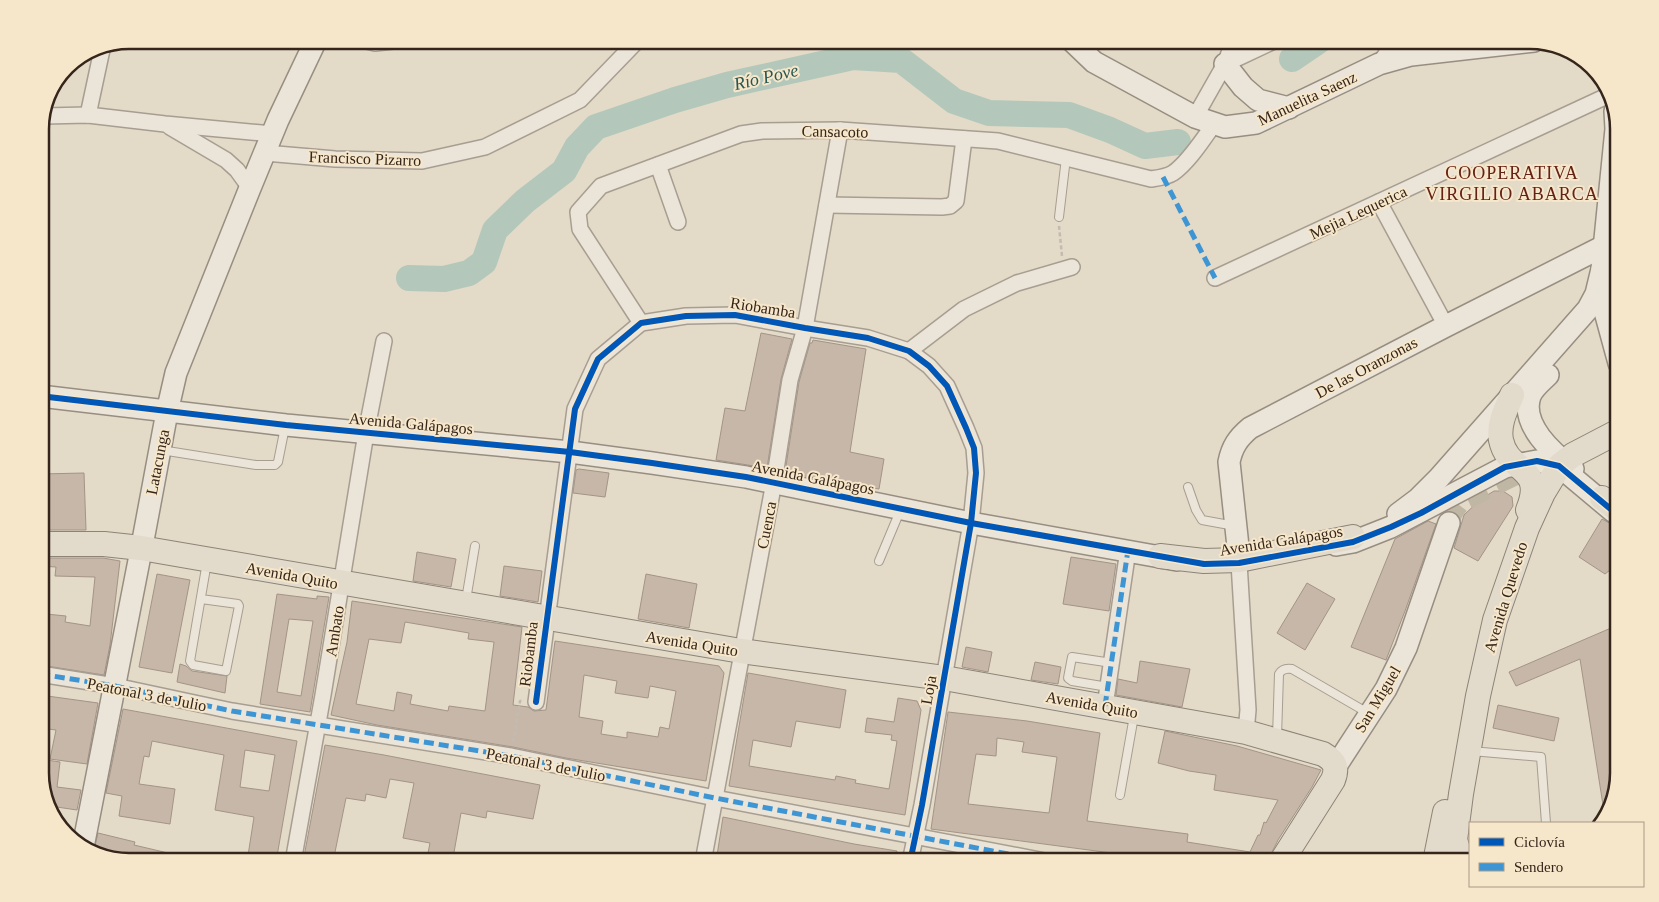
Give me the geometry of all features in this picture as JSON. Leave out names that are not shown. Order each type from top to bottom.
[{"type":"main road","points":[[1500,582],[1534,494],[1531,479],[1506,454],[1501,433],[1502,409]]},
{"type":"main road","name":"Avenida Quevedo","points":[[1459,853],[1455,840],[1478,696],[1495,620],[1527,528],[1543,493],[1568,463],[1610,437]]},
{"type":"main road","name":"Avenida Quevedo","points":[[1437,853],[1469,684],[1482,634],[1500,582],[1510,544],[1526,501]]},
{"type":"main road","points":[[1160,556],[1204,561],[1239,560],[1336,542],[1353,537]]},
{"type":"main road","name":"Avenida Quito","points":[[49,544],[104,544],[141,548],[546,619],[742,651],[944,678],[1106,696],[1135,712],[1246,732],[1277,740],[1323,754],[1334,761],[1336,766]]},
{"type":"main road","name":"San Miguel","points":[[1288,853],[1334,780],[1336,766]]},
{"type":"street","name":"Latacunga","points":[[84,840],[176,373],[278,120],[312,49]]},
{"type":"street","name":"Francisco Pizarro","points":[[50,116],[88,115],[165,124],[335,159],[422,161],[485,147],[580,100],[625,49]]},
{"type":"street","name":"Manuelita Saenz","points":[[1081,49],[1094,62],[1205,120],[1225,127],[1256,123],[1379,64],[1411,55],[1464,49]]},
{"type":"street","name":"Cansacoto","points":[[641,324],[580,229],[578,212],[601,186],[741,134],[762,131],[840,130],[998,141],[1151,179],[1164,177],[1174,172],[1200,143],[1205,120],[1231,49]]},
{"type":"street","points":[[1257,49],[1225,64],[1243,87],[1258,100],[1289,108]]},
{"type":"street","points":[[1379,64],[1390,49]]},
{"type":"street","points":[[88,115],[101,54]]},
{"type":"street","name":"Mejia Lequerica","points":[[1215,278],[1604,98]]},
{"type":"street","points":[[165,124],[226,160],[237,170],[250,188]]},
{"type":"street","name":"Cuenca","points":[[705,853],[774,482],[790,380],[804,328],[840,130]]},
{"type":"street","points":[[827,205],[950,206],[956,201],[964,139]]},
{"type":"street","points":[[658,165],[678,222]]},
{"type":"street","points":[[1379,202],[1446,326]]},
{"type":"street","name":"Avenida Galápagos","points":[[1610,223],[1604,246],[1602,269],[1604,308],[1610,330]]},
{"type":"street","name":"De las Oranzonas","points":[[1246,732],[1248,710],[1239,559],[1229,462],[1232,448],[1240,436],[1250,428],[1604,246]]},
{"type":"street","points":[[909,351],[964,309],[1017,283],[1067,269]]},
{"type":"street","name":"Avenida Galápagos","points":[[1239,559],[1336,539],[1391,518],[1412,505],[1502,409],[1588,309],[1596,294],[1602,269]]},
{"type":"street","points":[[1604,308],[1532,393],[1529,406],[1530,419],[1537,433],[1610,502]]},
{"type":"street","name":"Riobamba","points":[[536,702],[575,409],[598,359],[641,324],[686,316],[735,314],[804,328],[868,338],[909,351],[929,366],[947,386],[974,448],[976,473],[971,523]]},
{"type":"street","name":"Ambato","points":[[295,853],[342,584],[366,432],[384,341]]},
{"type":"street","name":"Avenida Galápagos","points":[[49,397],[286,425],[570,452],[774,482],[971,523],[1160,556],[1205,558],[1239,559],[1344,544],[1364,538],[1421,513],[1504,467],[1537,461],[1568,463]]},
{"type":"street","points":[[1502,409],[1530,419]]},
{"type":"street","points":[[1568,463],[1610,507]]},
{"type":"street","name":"Loja","points":[[912,853],[971,523]]},
{"type":"street","name":"San Miguel","points":[[1336,766],[1386,689],[1406,648],[1449,523]]},
{"type":"street","points":[[1106,696],[1128,550]]},
{"type":"street","name":"Peatonal 3 de Julio","points":[[49,675],[115,686],[232,710],[511,756],[715,798],[1002,853]]},
{"type":"lane","points":[[1059,217],[1066,158]]},
{"type":"lane","points":[[160,450],[256,465],[275,466],[278,462],[286,425]]},
{"type":"lane","points":[[1188,487],[1196,510],[1202,520],[1235,526]]},
{"type":"lane","points":[[879,561],[901,509]]},
{"type":"lane","points":[[465,604],[475,546]]},
{"type":"lane","points":[[201,599],[238,604],[239,606],[226,671],[191,664],[201,599],[208,560]]},
{"type":"lane","points":[[1106,696],[1068,678],[1072,657],[1112,663]]},
{"type":"lane","points":[[1277,740],[1279,674],[1281,670],[1286,668],[1292,669],[1370,714]]},
{"type":"lane","points":[[1120,795],[1135,712]]},
{"type":"lane","points":[[1469,750],[1541,757],[1546,822]]},
{"type":"path","points":[[1059,217],[1067,269]]},
{"type":"path","points":[[511,756],[520,701],[536,702]]},
{"type":"building","points":[[761,333],[792,339],[781,379],[767,468],[716,460],[725,408],[745,411]]},
{"type":"building","points":[[813,340],[866,349],[850,452],[884,459],[879,489],[785,472],[799,382],[810,343]]},
{"type":"building","points":[[576,470],[609,473],[605,497],[573,493]]},
{"type":"building","points":[[84,473],[86,530],[49,530],[49,474]]},
{"type":"building","points":[[1494,491],[1503,491],[1512,497],[1513,506],[1478,561],[1454,548],[1464,515],[1481,499]]},
{"type":"building","points":[[1602,519],[1610,523],[1610,570],[1605,574],[1579,557]]},
{"type":"building","points":[[1428,521],[1436,524],[1386,660],[1351,647],[1395,539]]},
{"type":"building","points":[[417,552],[456,559],[451,587],[413,581]]},
{"type":"building","points":[[1071,557],[1116,564],[1109,611],[1063,604]]},
{"type":"building","points":[[49,558],[103,558],[120,561],[110,645],[104,675],[49,666],[49,614],[66,616],[65,622],[90,626],[95,577],[55,576],[56,567],[49,567]]},
{"type":"building","points":[[504,566],[542,571],[538,602],[500,596]]},
{"type":"building","points":[[157,574],[190,580],[172,673],[139,667]]},
{"type":"building","points":[[646,574],[697,584],[689,628],[638,619]]},
{"type":"building","points":[[1307,583],[1335,599],[1305,650],[1277,633]]},
{"type":"building","points":[[277,594],[317,599],[317,596],[329,597],[310,712],[260,704]],"holes":[[[289,619],[313,621],[301,696],[277,692]]]},
{"type":"building","points":[[352,601],[522,627],[513,705],[528,707],[534,711],[546,710],[555,641],[719,666],[724,673],[706,781],[377,725],[331,715],[347,642]],"holes":[[[405,622],[469,633],[468,639],[494,642],[485,711],[449,706],[448,711],[410,704],[412,695],[397,692],[394,711],[356,704],[369,639],[401,643]],[[584,675],[617,681],[615,693],[648,698],[650,686],[676,691],[669,729],[660,727],[658,737],[627,732],[627,738],[601,734],[603,721],[579,717]]]},
{"type":"building","points":[[1610,628],[1610,773],[1609,788],[1603,805],[1580,659],[1516,686],[1509,672]]},
{"type":"building","points":[[966,647],[992,652],[988,672],[962,667]]},
{"type":"building","points":[[1140,661],[1190,669],[1182,707],[1116,695],[1118,679],[1137,683]]},
{"type":"building","points":[[1035,662],[1061,667],[1058,684],[1031,680]]},
{"type":"building","points":[[180,664],[192,671],[227,676],[225,693],[177,682]]},
{"type":"building","points":[[748,673],[846,690],[840,728],[796,721],[791,747],[753,740],[749,766],[835,780],[836,776],[856,780],[855,783],[889,789],[897,741],[891,740],[892,735],[865,732],[867,718],[894,722],[898,698],[917,701],[921,710],[905,815],[729,786]]},
{"type":"building","points":[[49,696],[98,703],[87,764],[50,759],[56,730],[49,729]]},
{"type":"building","points":[[1498,705],[1559,718],[1554,741],[1493,728]]},
{"type":"building","points":[[123,709],[297,741],[278,853],[248,853],[254,817],[215,810],[224,755],[152,741],[149,757],[144,756],[139,784],[175,789],[170,824],[119,816],[122,796],[106,793]],"holes":[[[245,750],[275,755],[269,791],[240,787]]]},
{"type":"building","points":[[948,712],[1027,721],[1100,733],[1087,821],[1188,834],[1187,842],[1250,852],[1258,835],[1260,835],[1264,822],[1266,823],[1278,800],[1214,790],[1216,775],[1189,771],[1158,763],[1165,731],[1237,746],[1321,770],[1272,853],[1111,853],[931,829]],"holes":[[[997,738],[1024,742],[1022,752],[1057,757],[1049,813],[968,804],[976,754],[996,756]]]},
{"type":"building","points":[[325,745],[540,785],[533,819],[487,811],[486,818],[461,813],[454,853],[428,853],[430,843],[403,838],[414,783],[390,779],[386,798],[366,794],[365,801],[346,798],[335,853],[305,853]]},
{"type":"building","points":[[49,760],[60,762],[57,787],[81,790],[77,810],[57,807],[50,788]]},
{"type":"building","points":[[723,817],[897,851],[897,853],[717,853]]},
{"type":"building","points":[[98,833],[135,842],[134,845],[168,853],[114,852],[95,845]]},
{"type":"waterway","name":"Río Pove","points":[[1292,59],[1307,49]]},
{"type":"waterway","name":"Río Pove","points":[[409,278],[444,279],[469,273],[484,262],[495,230],[525,201],[564,171],[577,147],[596,127],[675,100],[727,85],[853,57],[901,60],[954,101],[989,113],[1069,115],[1110,130],[1145,146],[1178,142]]},
{"type":"tunnel","points":[[1449,523],[1452,513],[1460,502],[1537,464]]},
{"type":"marked path","points":[[1163,177],[1215,278]]},
{"type":"marked path","points":[[1105,706],[1128,550]]},
{"type":"marked path","points":[[49,675],[115,686],[232,711],[511,756],[715,798],[1003,853]]},
{"type":"cycle path","points":[[536,702],[575,409],[598,359],[641,323],[686,316],[735,315],[868,338],[909,351],[929,366],[947,386],[974,448],[976,473],[971,523],[912,853]]},
{"type":"cycle path","points":[[49,397],[286,425],[570,452],[652,463],[746,477],[971,523],[1204,564],[1239,563],[1353,542],[1421,513],[1505,467],[1537,461],[1559,466],[1610,508]]},
{"type":"district","name":"COOPERATIVA VIRGILIO ABARCA","points":[[1512,183]]}]
